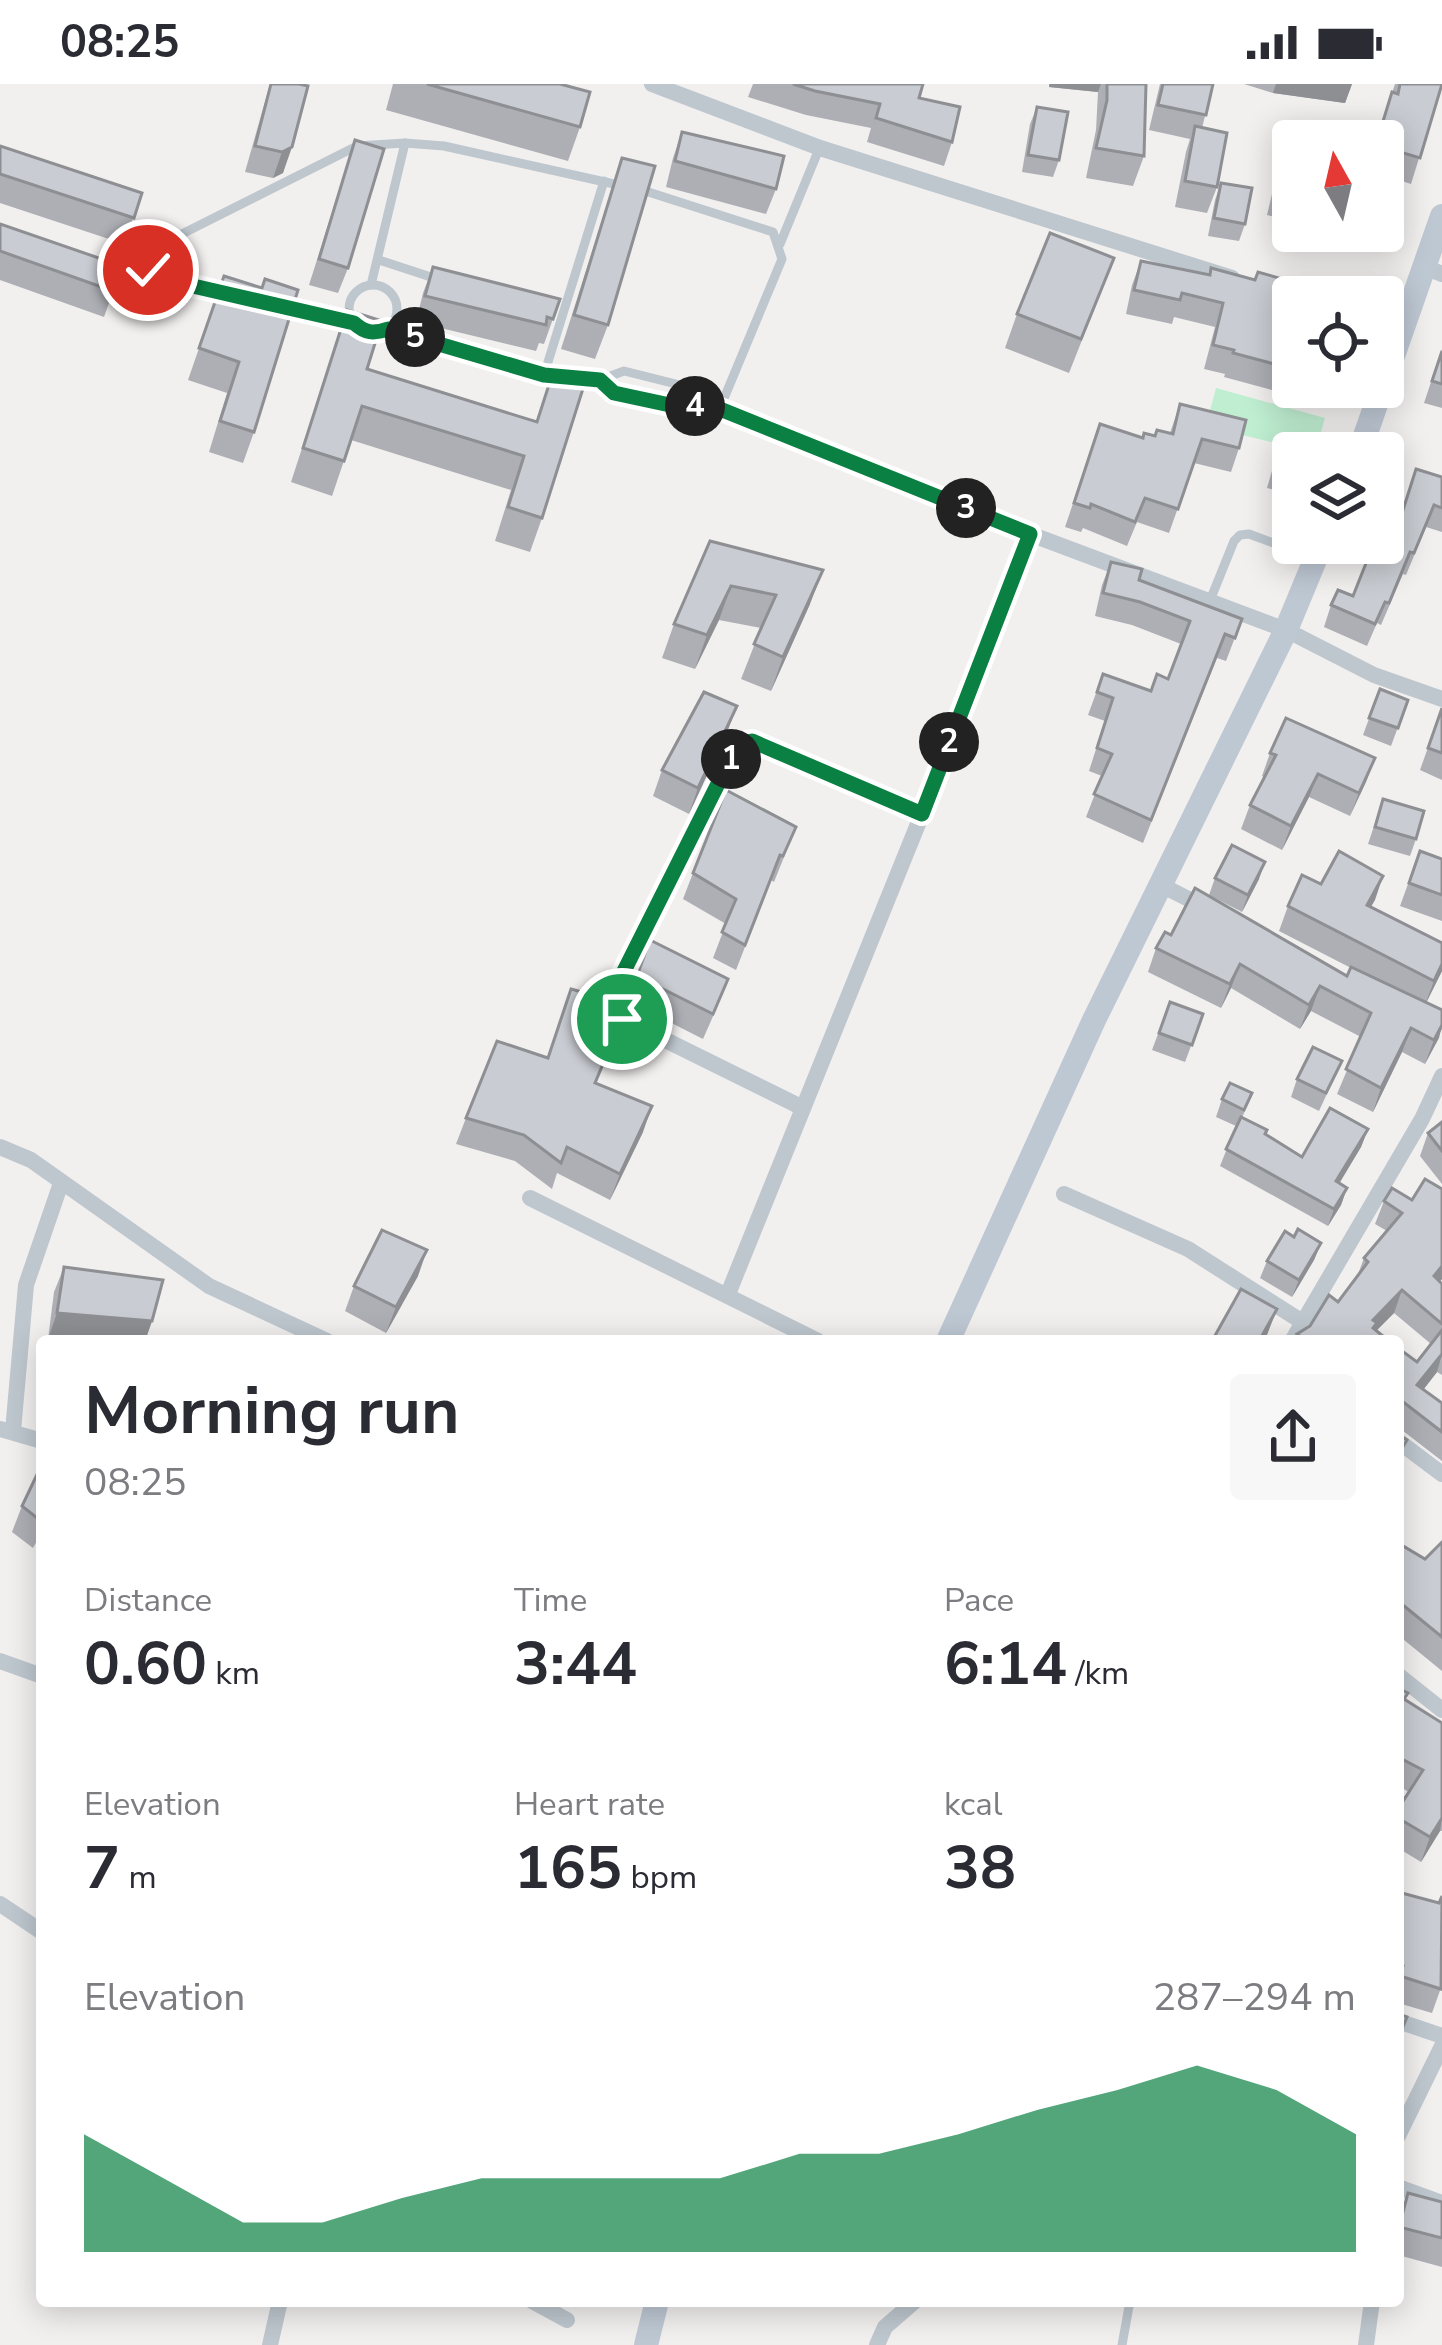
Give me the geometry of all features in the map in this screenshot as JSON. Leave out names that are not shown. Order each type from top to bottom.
[{"type":"main road","points":[[1404,310],[1434,271],[1442,216]]},
{"type":"main road","points":[[950,1335],[1094,1020],[1286,630],[1314,564]]},
{"type":"main road","points":[[646,2345],[656,2307]]},
{"type":"street","points":[[652,84],[820,148],[1243,281]]},
{"type":"street","points":[[728,1294],[1030,534],[1286,630],[1374,675],[1442,699]]},
{"type":"street","points":[[803,1108],[622,1019],[613,1009],[612,995],[738,744],[752,741],[922,814]]},
{"type":"street","points":[[1161,885],[1224,917]]},
{"type":"street","points":[[1295,1335],[1422,1119],[1442,1076]]},
{"type":"street","points":[[0,1147],[31,1160],[209,1286],[314,1335]]},
{"type":"street","points":[[36,1440],[6,1430],[26,1285],[61,1183]]},
{"type":"street","points":[[1064,1194],[1188,1249],[1301,1321]]},
{"type":"street","points":[[530,1198],[807,1335]]},
{"type":"street","points":[[1404,1446],[1442,1474]]},
{"type":"street","points":[[0,1661],[36,1674]]},
{"type":"street","points":[[1404,1680],[1442,1710]]},
{"type":"street","points":[[0,1904],[36,1928]]},
{"type":"street","points":[[1404,2023],[1442,2036]]},
{"type":"street","points":[[1404,2125],[1442,2046]]},
{"type":"street","points":[[1404,2189],[1442,2204]]},
{"type":"street","points":[[270,2345],[279,2307]]},
{"type":"street","points":[[543,2307],[567,2320]]},
{"type":"street","points":[[878,2345],[885,2327],[908,2307]]},
{"type":"street","points":[[1366,2345],[1371,2307]]},
{"type":"lane","points":[[371,285],[405,142]]},
{"type":"lane","points":[[243,297],[154,277],[147,260],[154,248],[357,146],[405,142],[444,146],[604,181],[773,232],[780,244],[782,259],[720,408]]},
{"type":"lane","points":[[780,244],[820,148]]},
{"type":"lane","points":[[544,375],[604,181]]},
{"type":"lane","points":[[379,260],[448,282]]},
{"type":"lane","points":[[354,323],[351,299],[359,289],[384,287],[398,307],[388,329]]},
{"type":"lane","points":[[265,302],[354,323],[363,331],[388,329],[544,375],[600,380],[625,370],[692,388],[705,403],[1030,534]]},
{"type":"lane","points":[[539,311],[562,319]]},
{"type":"lane","points":[[600,380],[614,393],[684,408],[705,403]]},
{"type":"lane","points":[[1209,603],[1240,535],[1272,539]]},
{"type":"lane","points":[[1122,2345],[1129,2307]]},
{"type":"green space","points":[[1216,388],[1272,403],[1272,408],[1325,418],[1321,432],[1272,432],[1272,442],[1206,426]]},
{"type":"building","points":[[271,84],[308,86],[292,147],[282,152],[255,146]]},
{"type":"building","points":[[427,84],[560,84],[590,92],[580,127]]},
{"type":"building","points":[[793,84],[923,84],[919,98],[960,107],[952,142],[876,118],[880,104]]},
{"type":"building","points":[[1107,84],[1146,84],[1144,156],[1096,148]]},
{"type":"building","points":[[1163,84],[1213,84],[1206,115],[1158,105]]},
{"type":"building","points":[[1400,84],[1442,84],[1420,158],[1404,153],[1404,120],[1383,120],[1392,92],[1398,94]]},
{"type":"building","points":[[1037,107],[1068,112],[1059,160],[1028,155]]},
{"type":"building","points":[[1195,126],[1227,133],[1217,187],[1185,181]]},
{"type":"building","points":[[682,132],[784,156],[776,189],[675,161]]},
{"type":"building","points":[[355,140],[384,149],[348,268],[319,259]]},
{"type":"building","points":[[0,146],[142,193],[134,218],[0,174]]},
{"type":"building","points":[[622,158],[655,166],[608,325],[574,315]]},
{"type":"building","points":[[1221,183],[1252,188],[1245,224],[1214,218]]},
{"type":"building","points":[[0,224],[122,266],[113,291],[0,251]]},
{"type":"building","points":[[1050,233],[1114,258],[1081,339],[1017,314]]},
{"type":"building","points":[[1141,261],[1210,275],[1211,268],[1255,280],[1258,272],[1272,276],[1272,363],[1213,345],[1223,303],[1182,293],[1180,300],[1134,290]]},
{"type":"building","points":[[433,267],[560,299],[546,325],[425,296]]},
{"type":"building","points":[[224,276],[262,288],[265,279],[298,290],[254,432],[220,421],[239,362],[199,348]]},
{"type":"building","points":[[347,310],[382,321],[367,369],[537,422],[555,366],[587,376],[542,518],[508,507],[524,456],[362,406],[344,461],[303,448]]},
{"type":"building","points":[[1442,351],[1442,384],[1432,381]]},
{"type":"building","points":[[1180,404],[1246,420],[1239,448],[1202,439],[1178,509],[1145,498],[1135,522],[1091,504],[1090,508],[1074,503],[1100,424],[1143,438],[1144,433],[1155,436],[1157,430],[1173,434]]},
{"type":"building","points":[[1416,469],[1442,477],[1442,508],[1434,505],[1375,624],[1331,605],[1338,590],[1353,596],[1366,564],[1404,564],[1404,507]]},
{"type":"building","points":[[710,541],[823,570],[783,657],[754,644],[776,595],[731,586],[707,635],[674,624]]},
{"type":"building","points":[[1111,562],[1142,569],[1139,580],[1242,619],[1235,638],[1225,634],[1151,820],[1094,794],[1112,754],[1097,748],[1113,698],[1097,692],[1103,674],[1151,691],[1157,674],[1168,679],[1190,621],[1103,593]]},
{"type":"building","points":[[1380,689],[1408,700],[1398,728],[1369,718]]},
{"type":"building","points":[[704,692],[737,706],[698,788],[662,770]]},
{"type":"building","points":[[1442,708],[1442,753],[1428,748]]},
{"type":"building","points":[[1286,718],[1375,758],[1359,793],[1318,774],[1291,826],[1250,805],[1276,755],[1270,753]]},
{"type":"building","points":[[726,790],[796,827],[745,945],[722,932],[736,899],[693,873]]},
{"type":"building","points":[[1383,799],[1424,811],[1416,839],[1375,827]]},
{"type":"building","points":[[1232,845],[1265,862],[1248,895],[1215,878]]},
{"type":"building","points":[[1339,851],[1383,876],[1367,905],[1442,943],[1442,964],[1434,981],[1288,906],[1302,875],[1321,884]]},
{"type":"building","points":[[1420,851],[1442,859],[1442,895],[1409,883]]},
{"type":"building","points":[[1195,888],[1347,976],[1351,967],[1442,1010],[1442,1025],[1434,1040],[1411,1028],[1381,1088],[1346,1069],[1371,1013],[1320,986],[1309,1005],[1240,964],[1230,984],[1156,948],[1165,932],[1171,935]]},
{"type":"building","points":[[650,940],[728,979],[713,1014],[637,976]]},
{"type":"building","points":[[571,989],[628,1005],[595,1083],[652,1106],[620,1174],[567,1147],[561,1163],[524,1135],[466,1118],[497,1041],[548,1058]]},
{"type":"building","points":[[1170,1002],[1203,1014],[1192,1045],[1159,1033]]},
{"type":"building","points":[[1313,1047],[1342,1061],[1326,1093],[1297,1079]]},
{"type":"building","points":[[1230,1083],[1252,1093],[1244,1110],[1222,1099]]},
{"type":"building","points":[[1330,1108],[1368,1129],[1336,1181],[1347,1188],[1334,1209],[1226,1149],[1241,1117],[1302,1157]]},
{"type":"building","points":[[1442,1122],[1442,1151],[1428,1133]]},
{"type":"building","points":[[1425,1179],[1442,1189],[1442,1266],[1434,1276],[1442,1284],[1442,1324],[1402,1290],[1373,1320],[1377,1323],[1373,1328],[1382,1335],[1297,1334],[1310,1326],[1329,1295],[1338,1302],[1368,1262],[1364,1258],[1402,1213],[1384,1201],[1392,1188],[1412,1200]]},
{"type":"building","points":[[1298,1229],[1321,1243],[1299,1280],[1267,1261],[1285,1231],[1294,1237]]},
{"type":"building","points":[[382,1230],[427,1250],[396,1307],[354,1286]]},
{"type":"building","points":[[64,1267],[163,1280],[152,1321],[57,1313]]},
{"type":"building","points":[[1241,1289],[1277,1309],[1262,1335],[1215,1335]]},
{"type":"building","points":[[1442,1330],[1442,1354],[1417,1385],[1442,1403],[1442,1432],[1404,1403],[1404,1352],[1417,1362]]},
{"type":"building","points":[[36,1477],[36,1517],[22,1506]]},
{"type":"building","points":[[1442,1542],[1442,1637],[1404,1606],[1404,1547],[1425,1559]]},
{"type":"building","points":[[1404,1699],[1442,1723],[1442,1818],[1430,1837],[1404,1822],[1404,1800],[1423,1770],[1404,1760]]},
{"type":"building","points":[[1404,1894],[1439,1903],[1442,1896],[1441,1989],[1404,1977]]},
{"type":"building","points":[[1408,2193],[1442,2202],[1442,2238],[1404,2228]]},
{"type":"route","points":[[148,270],[154,277],[354,323],[363,331],[388,329],[544,375],[600,380],[614,393],[684,408],[705,403],[1030,534],[922,814],[752,741],[738,744],[612,995],[613,1009],[622,1019]]}]
